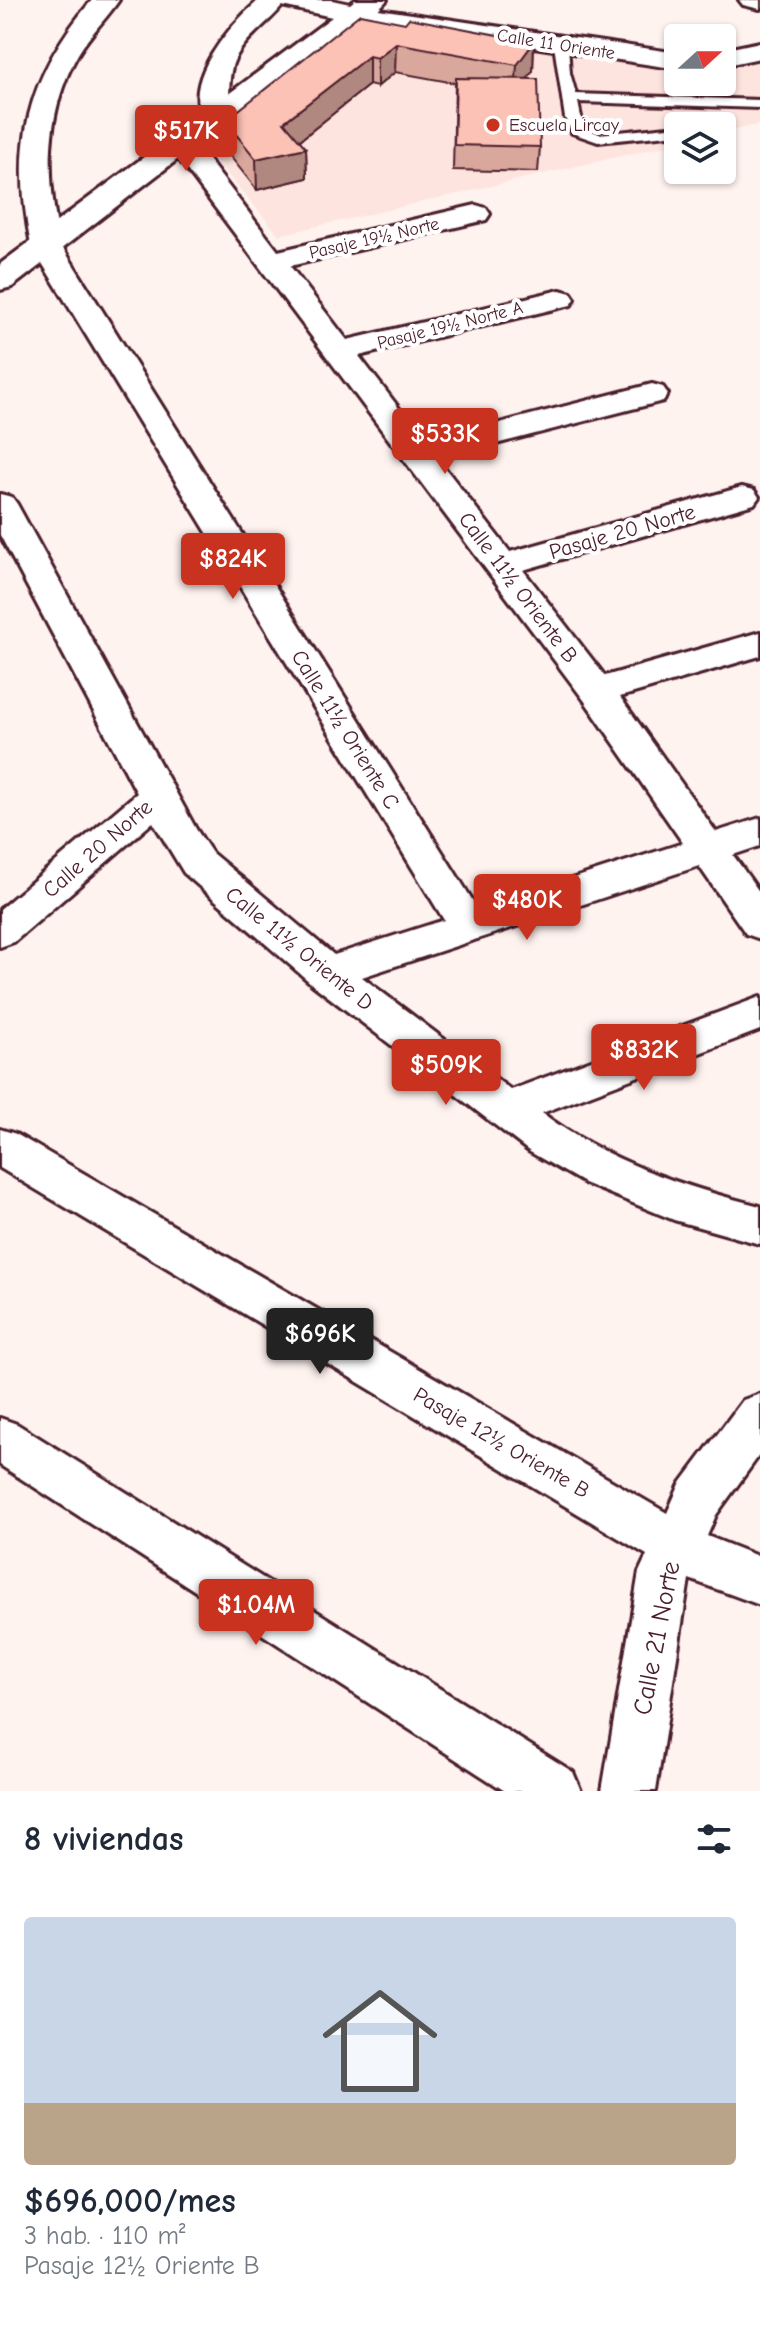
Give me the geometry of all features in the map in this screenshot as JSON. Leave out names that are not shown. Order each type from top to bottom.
[{"type":"street","points":[[46,245],[34,179],[36,135],[42,106],[67,48],[106,0]]},
{"type":"street","points":[[215,116],[213,85],[222,54],[242,27],[274,0]]},
{"type":"street","name":"Calle 11 Oriente","points":[[292,0],[366,7],[561,45],[664,59]]},
{"type":"street","points":[[752,0],[760,1]]},
{"type":"street","points":[[0,280],[180,142],[366,7]]},
{"type":"street","points":[[736,55],[760,50]]},
{"type":"street","name":"Calle 11½ Oriente B","points":[[180,142],[597,691],[760,924]]},
{"type":"street","name":"Pasaje 19½ Norte","points":[[271,262],[476,214]]},
{"type":"street","name":"Calle 11½ Oriente C","points":[[46,245],[469,927]]},
{"type":"street","name":"Pasaje 19½ Norte A","points":[[340,351],[560,299]]},
{"type":"street","points":[[417,454],[652,394]]},
{"type":"street","name":"Pasaje 20 Norte","points":[[502,565],[742,497]]},
{"type":"street","name":"Calle 11½ Oriente D","points":[[0,504],[158,796],[198,863],[327,973],[504,1110],[571,1156],[690,1207],[760,1225]]},
{"type":"street","points":[[597,691],[760,644]]},
{"type":"street","name":"Calle 20 Norte","points":[[8,913],[158,796]]},
{"type":"street","points":[[327,973],[760,832]]},
{"type":"street","points":[[504,1110],[760,1013]]},
{"type":"street","name":"Pasaje 12½ Oriente B","points":[[0,1146],[705,1562],[760,1581]]},
{"type":"street","name":"Calle 21 Norte","points":[[629,1791],[660,1592],[675,1544],[698,1500],[760,1415]]},
{"type":"street","points":[[0,1439],[554,1791]]},
{"type":"lane","points":[[561,45],[563,73],[577,130],[598,138],[664,131]]},
{"type":"lane","points":[[571,98],[760,104]]},
{"type":"shaded area","name":"Escuela Lircay","points":[[371,16],[664,68],[664,96],[736,96],[736,64],[760,60],[760,124],[736,130],[736,112],[664,112],[664,146],[279,235],[203,146]]},
{"type":"building","points":[[360,14],[405,23],[409,18],[534,42],[517,65],[396,43],[377,58],[369,56],[284,122],[306,148],[256,159],[225,121]]},
{"type":"building","points":[[456,78],[538,79],[540,147],[454,145]]},
{"type":"place","name":"Escuela Lircay","points":[[493,125]]}]
